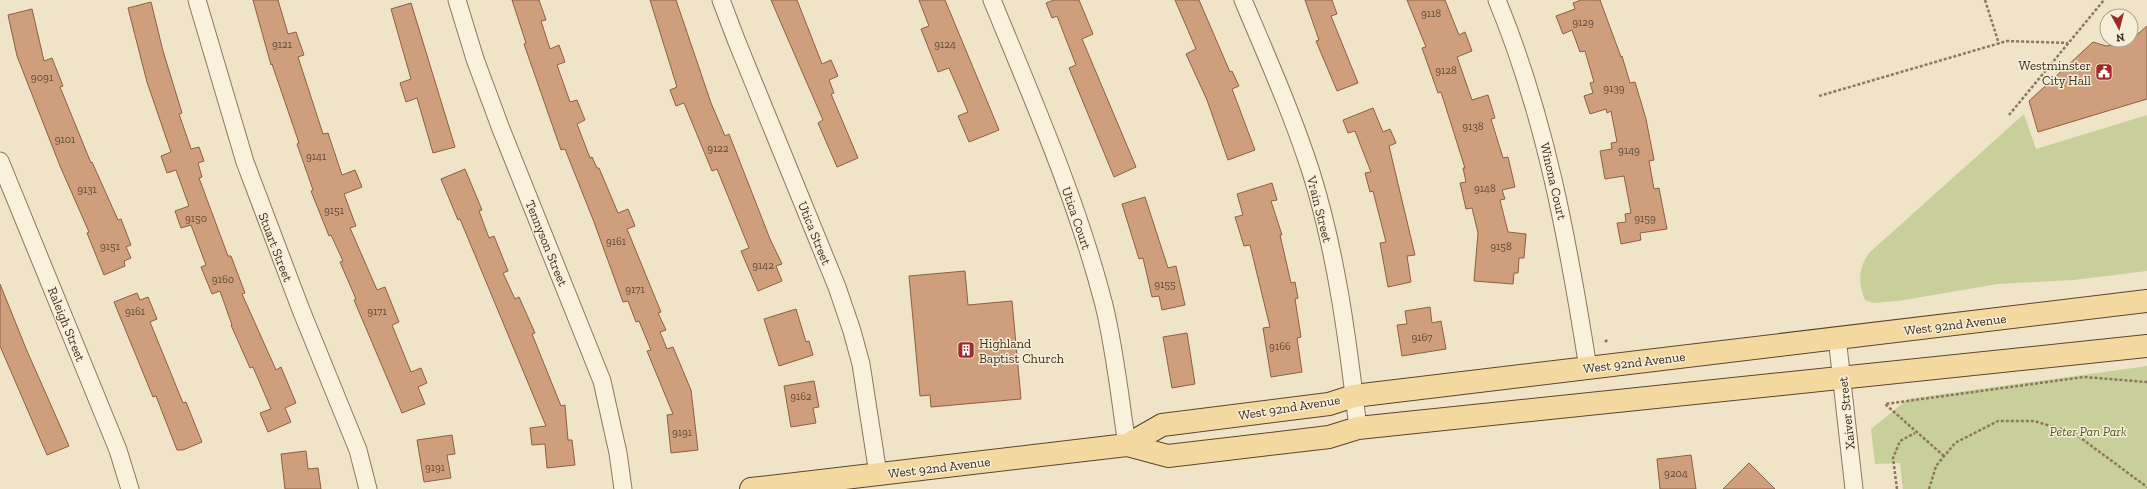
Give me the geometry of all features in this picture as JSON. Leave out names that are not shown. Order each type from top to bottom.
[{"type":"main road","name":"West 92nd Avenue","points":[[1127,445],[1162,425],[1329,404],[1354,396],[2147,301]]},
{"type":"main road","name":"West 92nd Avenue","points":[[751,489],[1127,445],[1168,456],[1329,437],[1358,428],[1842,379],[2147,346]]},
{"type":"street","name":"Stuart Street","points":[[197,0],[245,162],[280,259],[358,450],[368,489]]},
{"type":"street","name":"Tennyson Street","points":[[457,0],[475,59],[501,129],[602,381],[618,453],[623,489]]},
{"type":"street","name":"Utica Street","points":[[722,0],[737,42],[837,286],[852,331],[861,364],[878,474]]},
{"type":"street","name":"Utica Court","points":[[992,0],[1062,175],[1094,270],[1112,345],[1127,445]]},
{"type":"street","name":"Vrain Street","points":[[1243,0],[1292,116],[1311,173],[1327,232],[1347,343],[1358,428]]},
{"type":"street","name":"Winona Court","points":[[1496,0],[1520,62],[1551,165],[1565,230],[1588,368]]},
{"type":"street","name":"Raleigh Street","points":[[0,161],[118,450],[130,489]]},
{"type":"street","name":"Xaiver Street","points":[[1837,337],[1854,489]]},
{"type":"path","points":[[1985,0],[1999,44]]},
{"type":"path","points":[[2009,115],[2104,0]]},
{"type":"path","points":[[1819,96],[2007,41],[2068,43]]},
{"type":"path","points":[[1605,342],[1608,339]]},
{"type":"path","points":[[1944,456],[1915,433],[1885,404],[2084,377],[2147,382]]},
{"type":"path","points":[[1929,489],[1936,466],[1955,443],[1998,421],[2034,421],[2074,433],[2147,486]]},
{"type":"path","points":[[1896,489],[1893,458],[1900,441],[1915,433]]},
{"type":"green space","points":[[2024,114],[2036,149],[2147,115],[2147,271],[2074,280],[1998,284],[1898,301],[1873,303],[1865,300],[1861,288],[1860,276],[1865,259],[1869,253]]},
{"type":"green space","name":"Peter Pan Park","points":[[2147,366],[2147,489],[1903,489],[1900,463],[1875,464],[1871,429],[1908,399]]},
{"type":"building","points":[[253,0],[278,0],[288,34],[296,32],[304,55],[298,57],[323,134],[328,133],[342,175],[355,170],[362,187],[344,194],[356,226],[350,228],[377,290],[385,287],[399,322],[392,325],[411,372],[421,368],[427,383],[418,387],[425,404],[402,413],[354,300],[356,299],[340,262],[343,261],[331,235],[329,236],[311,191],[313,190],[297,144],[299,143],[272,64],[271,65]]},
{"type":"building","points":[[512,0],[539,0],[546,20],[541,21],[550,49],[559,45],[565,62],[557,65],[570,102],[577,100],[585,120],[577,124],[590,158],[592,157],[597,168],[599,168],[618,213],[628,209],[635,226],[627,229],[661,312],[658,313],[666,330],[660,332],[667,349],[673,347],[691,390],[698,450],[671,453],[667,415],[673,414],[647,351],[651,350],[639,321],[636,322],[628,301],[623,302],[594,222],[565,149],[561,150],[524,44],[526,43]]},
{"type":"building","points":[[650,0],[676,0],[711,103],[725,136],[729,134],[770,239],[782,264],[776,266],[782,281],[758,291],[741,251],[749,248],[717,169],[712,171],[684,103],[676,106],[670,90],[677,87]]},
{"type":"building","points":[[771,0],[797,0],[822,64],[831,60],[838,76],[829,80],[834,93],[831,94],[858,158],[837,167],[818,123],[823,120]]},
{"type":"building","points":[[919,0],[945,0],[999,130],[969,142],[958,116],[968,112],[949,68],[938,72],[921,29],[929,26]]},
{"type":"building","points":[[1054,0],[1079,0],[1093,34],[1082,39],[1136,167],[1114,177],[1069,68],[1076,65],[1057,16],[1052,18],[1046,3]]},
{"type":"building","points":[[1175,0],[1199,0],[1230,72],[1232,71],[1239,86],[1232,89],[1255,150],[1228,160],[1207,100],[1186,54],[1196,49]]},
{"type":"building","points":[[1305,0],[1332,0],[1337,14],[1331,16],[1358,83],[1337,91],[1316,41],[1319,40]]},
{"type":"building","points":[[1407,0],[1445,0],[1459,35],[1465,32],[1472,51],[1457,57],[1472,100],[1488,95],[1495,118],[1491,119],[1503,158],[1508,157],[1515,187],[1502,190],[1505,199],[1500,200],[1508,232],[1526,234],[1524,258],[1519,258],[1518,273],[1514,273],[1513,284],[1474,281],[1478,233],[1472,208],[1466,209],[1460,183],[1466,182],[1463,168],[1465,168],[1441,92],[1438,93],[1422,48],[1426,47]]},
{"type":"building","points":[[1581,0],[1600,0],[1621,57],[1622,56],[1630,83],[1635,82],[1646,119],[1654,160],[1649,161],[1654,189],[1659,188],[1667,229],[1640,233],[1641,240],[1621,244],[1617,223],[1626,222],[1625,214],[1631,213],[1624,176],[1605,179],[1600,151],[1612,149],[1611,143],[1617,142],[1611,111],[1607,113],[1606,109],[1590,114],[1584,96],[1593,93],[1590,83],[1594,82],[1585,51],[1580,52],[1572,30],[1563,34],[1556,16],[1575,9],[1573,3]]},
{"type":"building","points":[[151,2],[163,51],[182,113],[179,114],[191,149],[199,147],[204,161],[198,163],[202,177],[199,178],[228,256],[231,256],[245,293],[242,294],[276,370],[281,367],[296,403],[285,408],[291,422],[268,432],[260,413],[271,409],[253,367],[250,368],[231,325],[220,291],[212,294],[201,267],[206,265],[191,225],[181,228],[175,211],[189,206],[176,170],[167,173],[161,156],[171,152],[147,82],[128,8]]},
{"type":"building","points":[[411,3],[455,147],[433,153],[417,98],[406,102],[400,83],[411,79],[391,9]]},
{"type":"building","points":[[32,9],[44,61],[52,58],[63,86],[60,87],[91,163],[92,162],[118,220],[121,219],[131,245],[126,247],[131,258],[124,261],[125,266],[104,275],[87,233],[89,232],[60,166],[17,56],[8,15]]},
{"type":"building","name":"Westminster City Hall","points":[[2147,26],[2147,99],[2038,132],[2029,101],[2093,42],[2099,44],[2099,48],[2139,48],[2139,33]]},
{"type":"building","points":[[1373,108],[1383,132],[1390,129],[1396,143],[1389,146],[1415,255],[1407,256],[1411,282],[1388,287],[1380,243],[1386,242],[1373,191],[1370,192],[1365,173],[1371,172],[1355,131],[1348,133],[1343,120]]},
{"type":"building","points":[[465,169],[482,210],[479,211],[489,238],[494,236],[508,271],[503,273],[515,299],[519,297],[535,333],[532,334],[561,406],[565,405],[568,440],[572,440],[575,465],[547,468],[545,444],[532,445],[530,428],[546,426],[460,219],[458,220],[441,179]]},
{"type":"building","points":[[1272,183],[1277,200],[1271,201],[1282,235],[1280,235],[1291,283],[1295,282],[1298,298],[1295,299],[1301,337],[1297,338],[1302,372],[1271,377],[1263,328],[1270,327],[1250,245],[1244,246],[1235,217],[1243,215],[1237,194]]},
{"type":"building","points":[[1145,197],[1168,268],[1176,266],[1185,305],[1162,310],[1159,296],[1152,297],[1143,258],[1139,259],[1122,204]]},
{"type":"building","name":"Highland Baptist Church","points":[[965,271],[968,305],[1012,301],[1021,399],[931,407],[930,395],[920,396],[909,276]]},
{"type":"building","points":[[0,284],[27,351],[69,446],[47,455],[0,346]]},
{"type":"building","points":[[137,293],[140,300],[148,297],[157,319],[150,322],[183,403],[186,402],[202,442],[183,450],[177,450],[156,396],[153,397],[114,302]]},
{"type":"building","points":[[1430,307],[1432,323],[1441,321],[1446,349],[1402,356],[1397,325],[1407,324],[1405,311]]},
{"type":"building","points":[[796,309],[806,342],[809,341],[813,355],[779,366],[764,319]]},
{"type":"building","points":[[1187,333],[1195,384],[1172,388],[1163,337]]},
{"type":"building","points":[[814,381],[819,407],[813,408],[816,423],[791,427],[784,386]]},
{"type":"building","points":[[452,435],[455,454],[447,455],[451,478],[424,482],[417,440]]},
{"type":"building","points":[[306,451],[308,469],[318,468],[321,489],[285,489],[281,454]]},
{"type":"building","points":[[1691,455],[1696,489],[1660,489],[1657,459]]},
{"type":"building","points":[[1749,463],[1775,489],[1723,489]]},
{"type":"place","name":"Westminster City Hall","points":[[2104,72]]},
{"type":"place","name":"Highland Baptist Church","points":[[966,350]]}]
